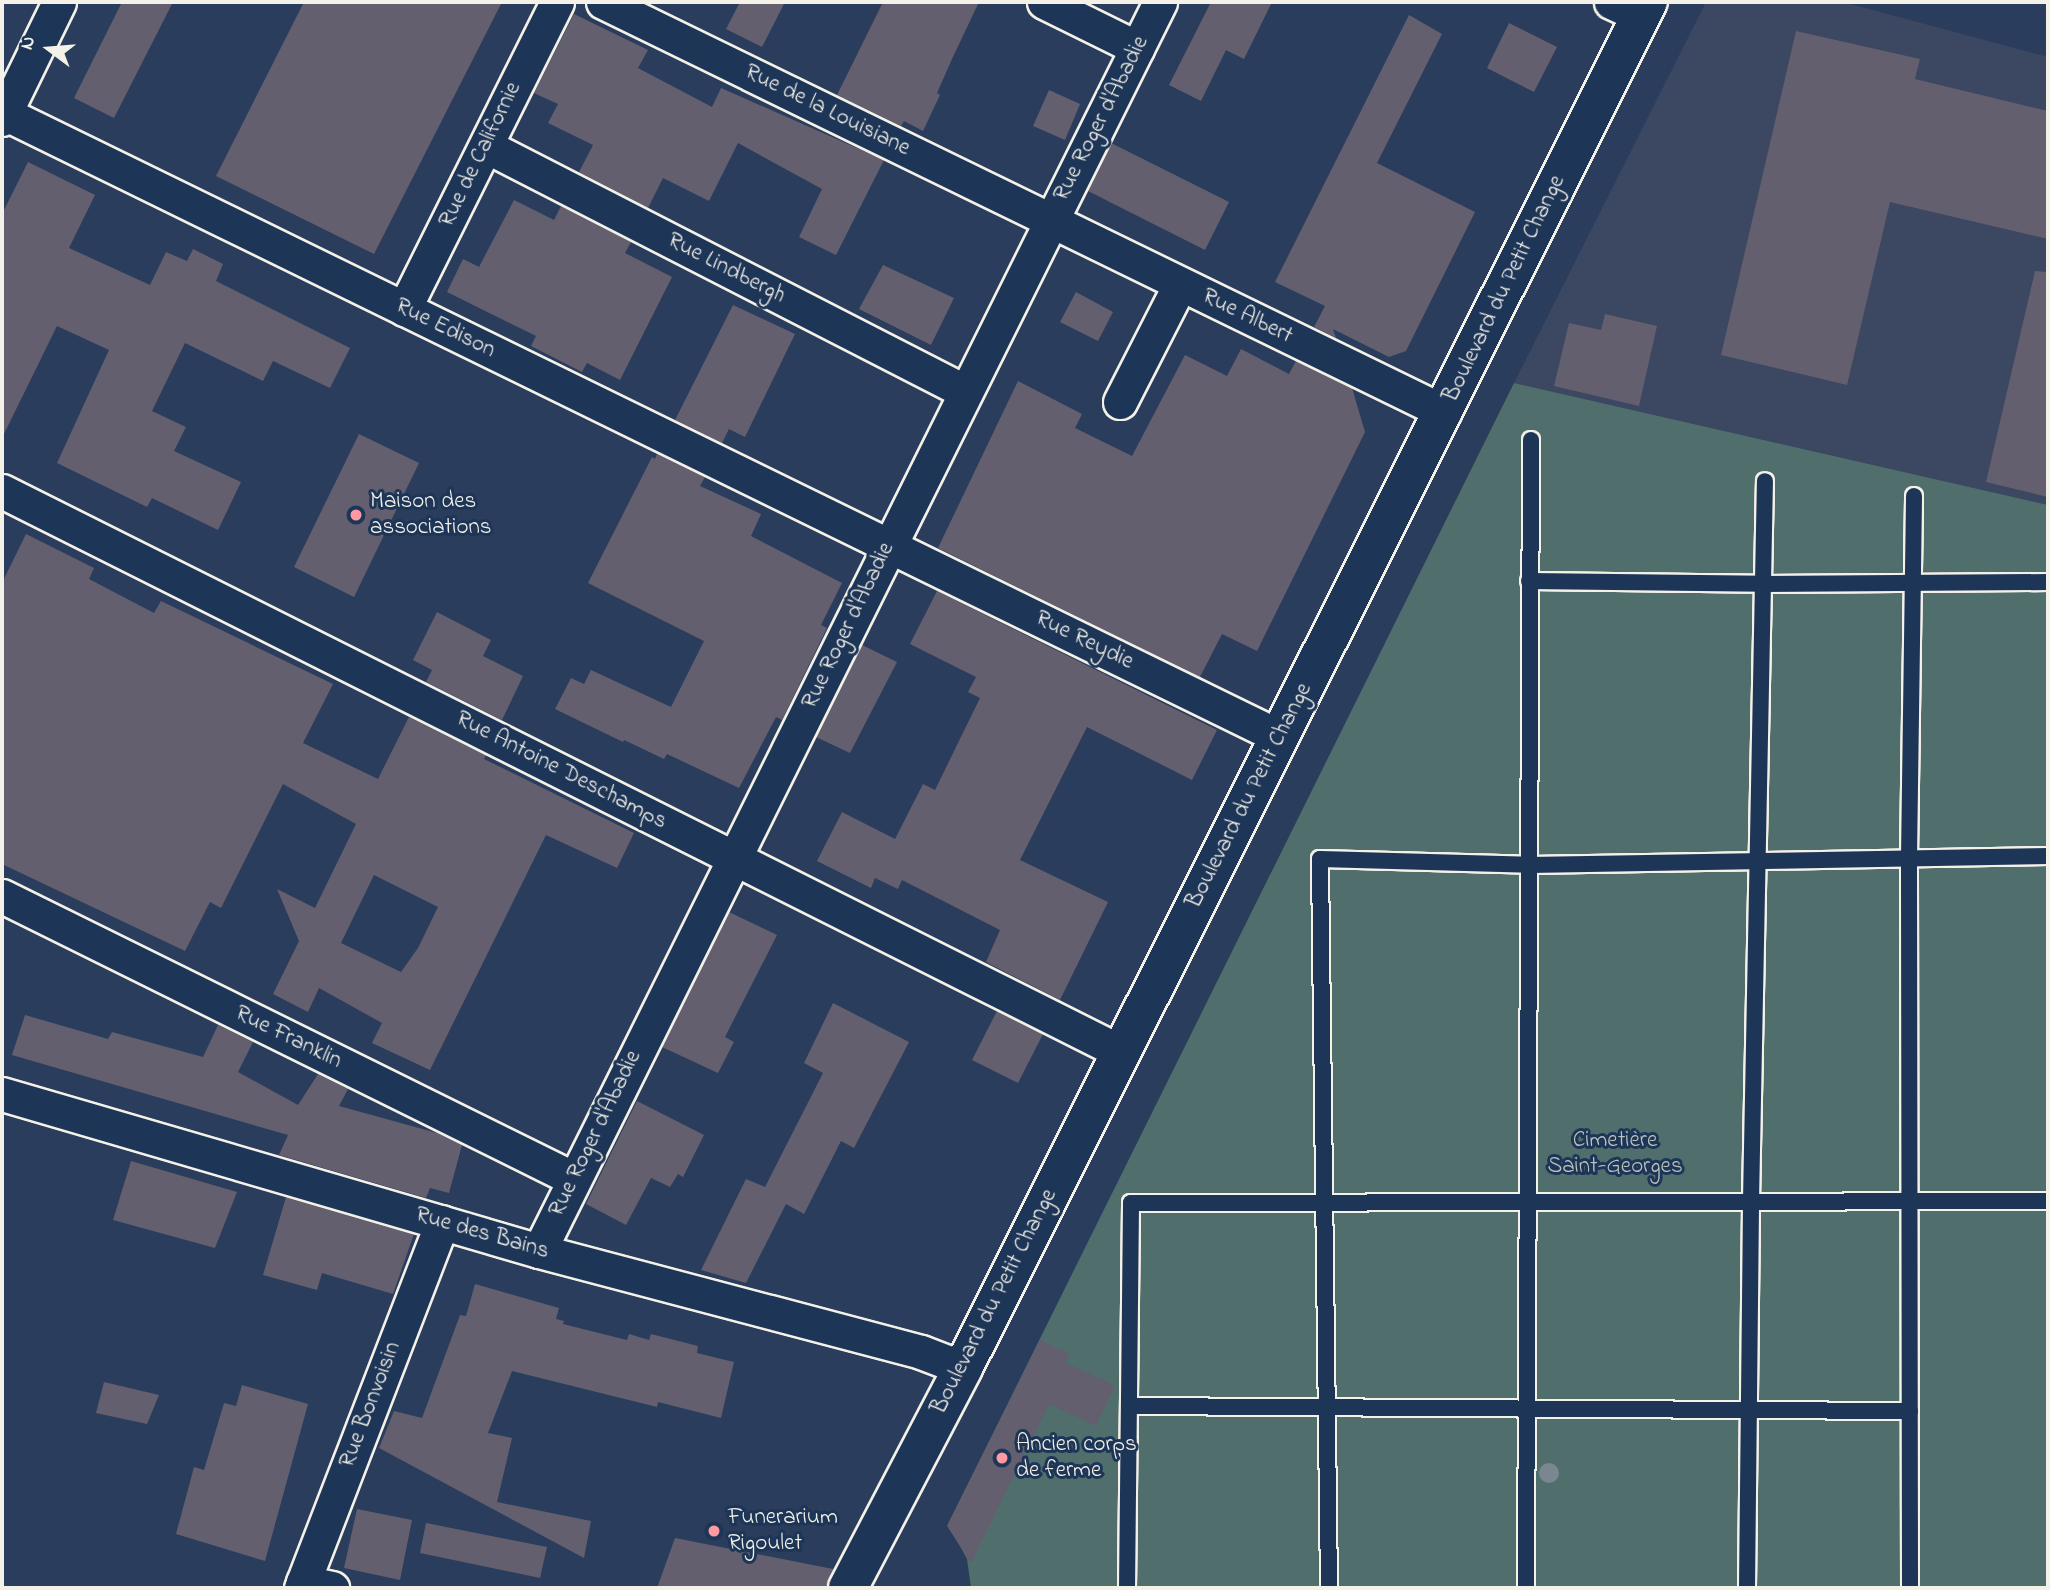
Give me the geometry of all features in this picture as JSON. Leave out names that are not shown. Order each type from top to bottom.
[{"type":"main road","name":"Boulevard du Petit Change","points":[[855,1583],[1444,412],[1633,7]]},
{"type":"street","points":[[3,115],[60,2]]},
{"type":"street","name":"Rue de Californie","points":[[404,309],[557,2]]},
{"type":"street","name":"Rue de la Louisiane","points":[[603,2],[1051,220]]},
{"type":"street","points":[[1044,2],[1137,48]]},
{"type":"street","name":"Rue Roger d'Abadie","points":[[539,1251],[1160,2]]},
{"type":"street","name":"Rue Edison","points":[[3,115],[889,546]]},
{"type":"street","name":"Rue Lindbergh","points":[[486,146],[965,393]]},
{"type":"street","name":"Rue Albert","points":[[1051,220],[1444,412]]},
{"type":"street","points":[[1120,402],[1180,284]]},
{"type":"street","name":"Rue Antoine Deschamps","points":[[2,491],[1121,1052]]},
{"type":"street","name":"Rue Reydie","points":[[889,546],[1280,737]]},
{"type":"street","name":"Rue Franklin","points":[[2,896],[573,1179]]},
{"type":"street","name":"Rue des Bains","points":[[2,1094],[539,1251],[921,1352],[963,1368]]},
{"type":"street","name":"Rue Bonvoisin","points":[[312,1586],[442,1222]]},
{"type":"lane","points":[[1526,1588],[1531,440]]},
{"type":"lane","points":[[1747,1588],[1751,1410],[1751,1201],[1765,481]]},
{"type":"lane","points":[[1910,1588],[1909,856],[1914,496]]},
{"type":"lane","points":[[1529,581],[1763,584],[2048,582]]},
{"type":"lane","points":[[1329,1588],[1320,859],[1529,865],[1909,856],[2048,856]]},
{"type":"lane","points":[[1127,1588],[1131,1203],[2048,1200]]},
{"type":"lane","points":[[1129,1406],[1527,1406],[1910,1411]]},
{"type":"shaded area","points":[[1706,2],[1843,2],[2048,57],[2048,505],[1514,383]]},
{"type":"green space","name":"Cimetière Saint-Georges","points":[[1514,383],[2048,505],[2048,1588],[971,1588],[967,1559],[948,1524]]},
{"type":"building","points":[[122,2],[173,2],[114,118],[74,98]]},
{"type":"building","points":[[304,2],[502,2],[374,254],[216,176]]},
{"type":"building","points":[[740,2],[785,2],[762,47],[726,29]]},
{"type":"building","points":[[883,2],[979,2],[937,93],[940,95],[923,131],[904,121],[901,126],[837,95]]},
{"type":"building","points":[[1211,2],[1272,2],[1244,59],[1226,50],[1201,101],[1169,85]]},
{"type":"building","points":[[574,14],[648,50],[638,68],[712,107],[721,88],[884,160],[836,255],[799,237],[822,189],[738,143],[709,201],[663,178],[648,208],[579,172],[593,145],[548,123],[558,104],[534,93]]},
{"type":"building","points":[[1409,15],[1442,34],[1377,163],[1475,212],[1406,351],[1389,357],[1333,329],[1336,338],[1314,327],[1325,306],[1275,282]]},
{"type":"building","points":[[1509,23],[1557,47],[1534,92],[1487,68]]},
{"type":"building","points":[[1796,31],[1920,59],[1915,79],[2048,111],[2048,239],[1890,202],[1847,385],[1721,355]]},
{"type":"building","points":[[1049,90],[1080,104],[1065,140],[1033,126]]},
{"type":"building","points":[[1111,143],[1229,202],[1205,250],[1088,191]]},
{"type":"building","points":[[28,162],[95,195],[69,248],[150,285],[166,252],[187,261],[193,249],[223,264],[216,281],[350,348],[330,388],[273,361],[263,381],[185,343],[152,411],[186,427],[174,451],[241,482],[218,530],[152,498],[147,507],[57,463],[109,350],[57,326],[2,438],[2,214]]},
{"type":"building","points":[[514,200],[554,220],[561,206],[631,242],[625,253],[672,277],[620,380],[587,363],[582,372],[531,346],[536,336],[447,292],[463,259],[479,267]]},
{"type":"building","points":[[883,265],[954,298],[931,345],[859,309]]},
{"type":"building","points":[[2035,271],[2048,272],[2048,497],[1986,482]]},
{"type":"building","points":[[1076,292],[1113,312],[1098,341],[1060,322]]},
{"type":"building","points":[[733,305],[795,334],[745,437],[729,429],[722,443],[675,420]]},
{"type":"building","points":[[1605,314],[1657,326],[1639,406],[1554,386],[1569,323],[1601,330]]},
{"type":"building","points":[[1241,349],[1289,374],[1296,361],[1352,388],[1365,432],[1257,651],[1222,634],[1200,677],[938,548],[1018,381],[1082,414],[1075,428],[1132,456],[1185,355],[1227,376]]},
{"type":"building","name":"Maison des associations","points":[[359,434],[419,463],[354,597],[294,567]]},
{"type":"building","points":[[657,454],[705,477],[700,486],[761,514],[751,536],[842,583],[821,625],[827,628],[782,720],[776,717],[739,788],[667,754],[664,759],[624,740],[623,742],[555,709],[571,678],[584,684],[591,670],[671,707],[704,641],[588,583],[652,457],[655,459]]},
{"type":"building","points":[[26,534],[94,568],[89,579],[154,613],[161,601],[333,684],[303,743],[378,779],[409,717],[486,755],[484,759],[634,833],[617,868],[546,835],[430,1070],[372,1043],[382,1023],[319,988],[308,1012],[273,994],[299,941],[277,889],[315,908],[356,824],[283,784],[221,908],[210,902],[185,951],[2,864],[2,583]],"holes":[[[374,875],[438,907],[418,948],[401,972],[341,943]]]},
{"type":"building","points":[[937,591],[1217,730],[1192,780],[1087,727],[1020,860],[1108,902],[1060,1000],[986,962],[1000,930],[902,880],[898,889],[875,878],[871,888],[817,861],[842,812],[895,839],[923,784],[935,790],[980,698],[968,692],[976,677],[910,644]]},
{"type":"building","points":[[437,612],[491,640],[483,656],[523,676],[502,720],[426,682],[432,670],[413,660]]},
{"type":"building","points":[[862,645],[897,662],[850,753],[816,737]]},
{"type":"building","points":[[729,912],[777,935],[725,1037],[734,1042],[718,1073],[662,1047]]},
{"type":"building","points":[[833,1003],[909,1042],[854,1148],[841,1141],[804,1214],[786,1204],[746,1283],[701,1270],[746,1179],[765,1187],[823,1073],[804,1063]]},
{"type":"building","points":[[997,1011],[1043,1034],[1018,1083],[972,1060]]},
{"type":"building","points":[[25,1015],[108,1039],[112,1032],[203,1057],[218,1025],[253,1042],[238,1072],[298,1105],[318,1074],[348,1089],[339,1106],[437,1133],[462,1145],[449,1193],[430,1188],[426,1198],[279,1155],[288,1135],[12,1055]]},
{"type":"building","points":[[637,1101],[704,1135],[683,1177],[678,1174],[670,1187],[651,1178],[626,1225],[586,1204]]},
{"type":"building","points":[[131,1161],[237,1192],[215,1248],[113,1220]]},
{"type":"building","points":[[286,1197],[414,1234],[393,1294],[322,1273],[317,1290],[263,1275]]},
{"type":"building","points":[[475,1284],[559,1308],[556,1319],[564,1321],[563,1324],[627,1340],[629,1334],[649,1340],[651,1334],[698,1346],[697,1353],[734,1362],[721,1418],[658,1402],[657,1407],[512,1371],[488,1433],[512,1438],[497,1502],[591,1521],[584,1558],[379,1448],[394,1411],[422,1418],[460,1315],[466,1316]]},
{"type":"building","points":[[1040,1340],[1070,1354],[1065,1362],[1115,1386],[1096,1426],[1049,1404],[971,1563],[947,1526]]},
{"type":"building","points":[[104,1382],[159,1395],[147,1424],[96,1413]]},
{"type":"building","points":[[242,1385],[308,1404],[265,1561],[176,1534],[194,1467],[204,1470],[224,1403],[236,1406]]},
{"type":"building","points":[[357,1509],[412,1520],[400,1580],[344,1568]]},
{"type":"building","points":[[426,1523],[547,1547],[540,1578],[420,1553]]},
{"type":"building","points":[[675,1538],[833,1569],[826,1588],[657,1588]]},
{"type":"place","name":"Maison des associations","points":[[356,515]]},
{"type":"place","name":"Ancien corps de ferme","points":[[1002,1458]]},
{"type":"place","name":"Funerarium Rigoulet","points":[[714,1531]]}]
